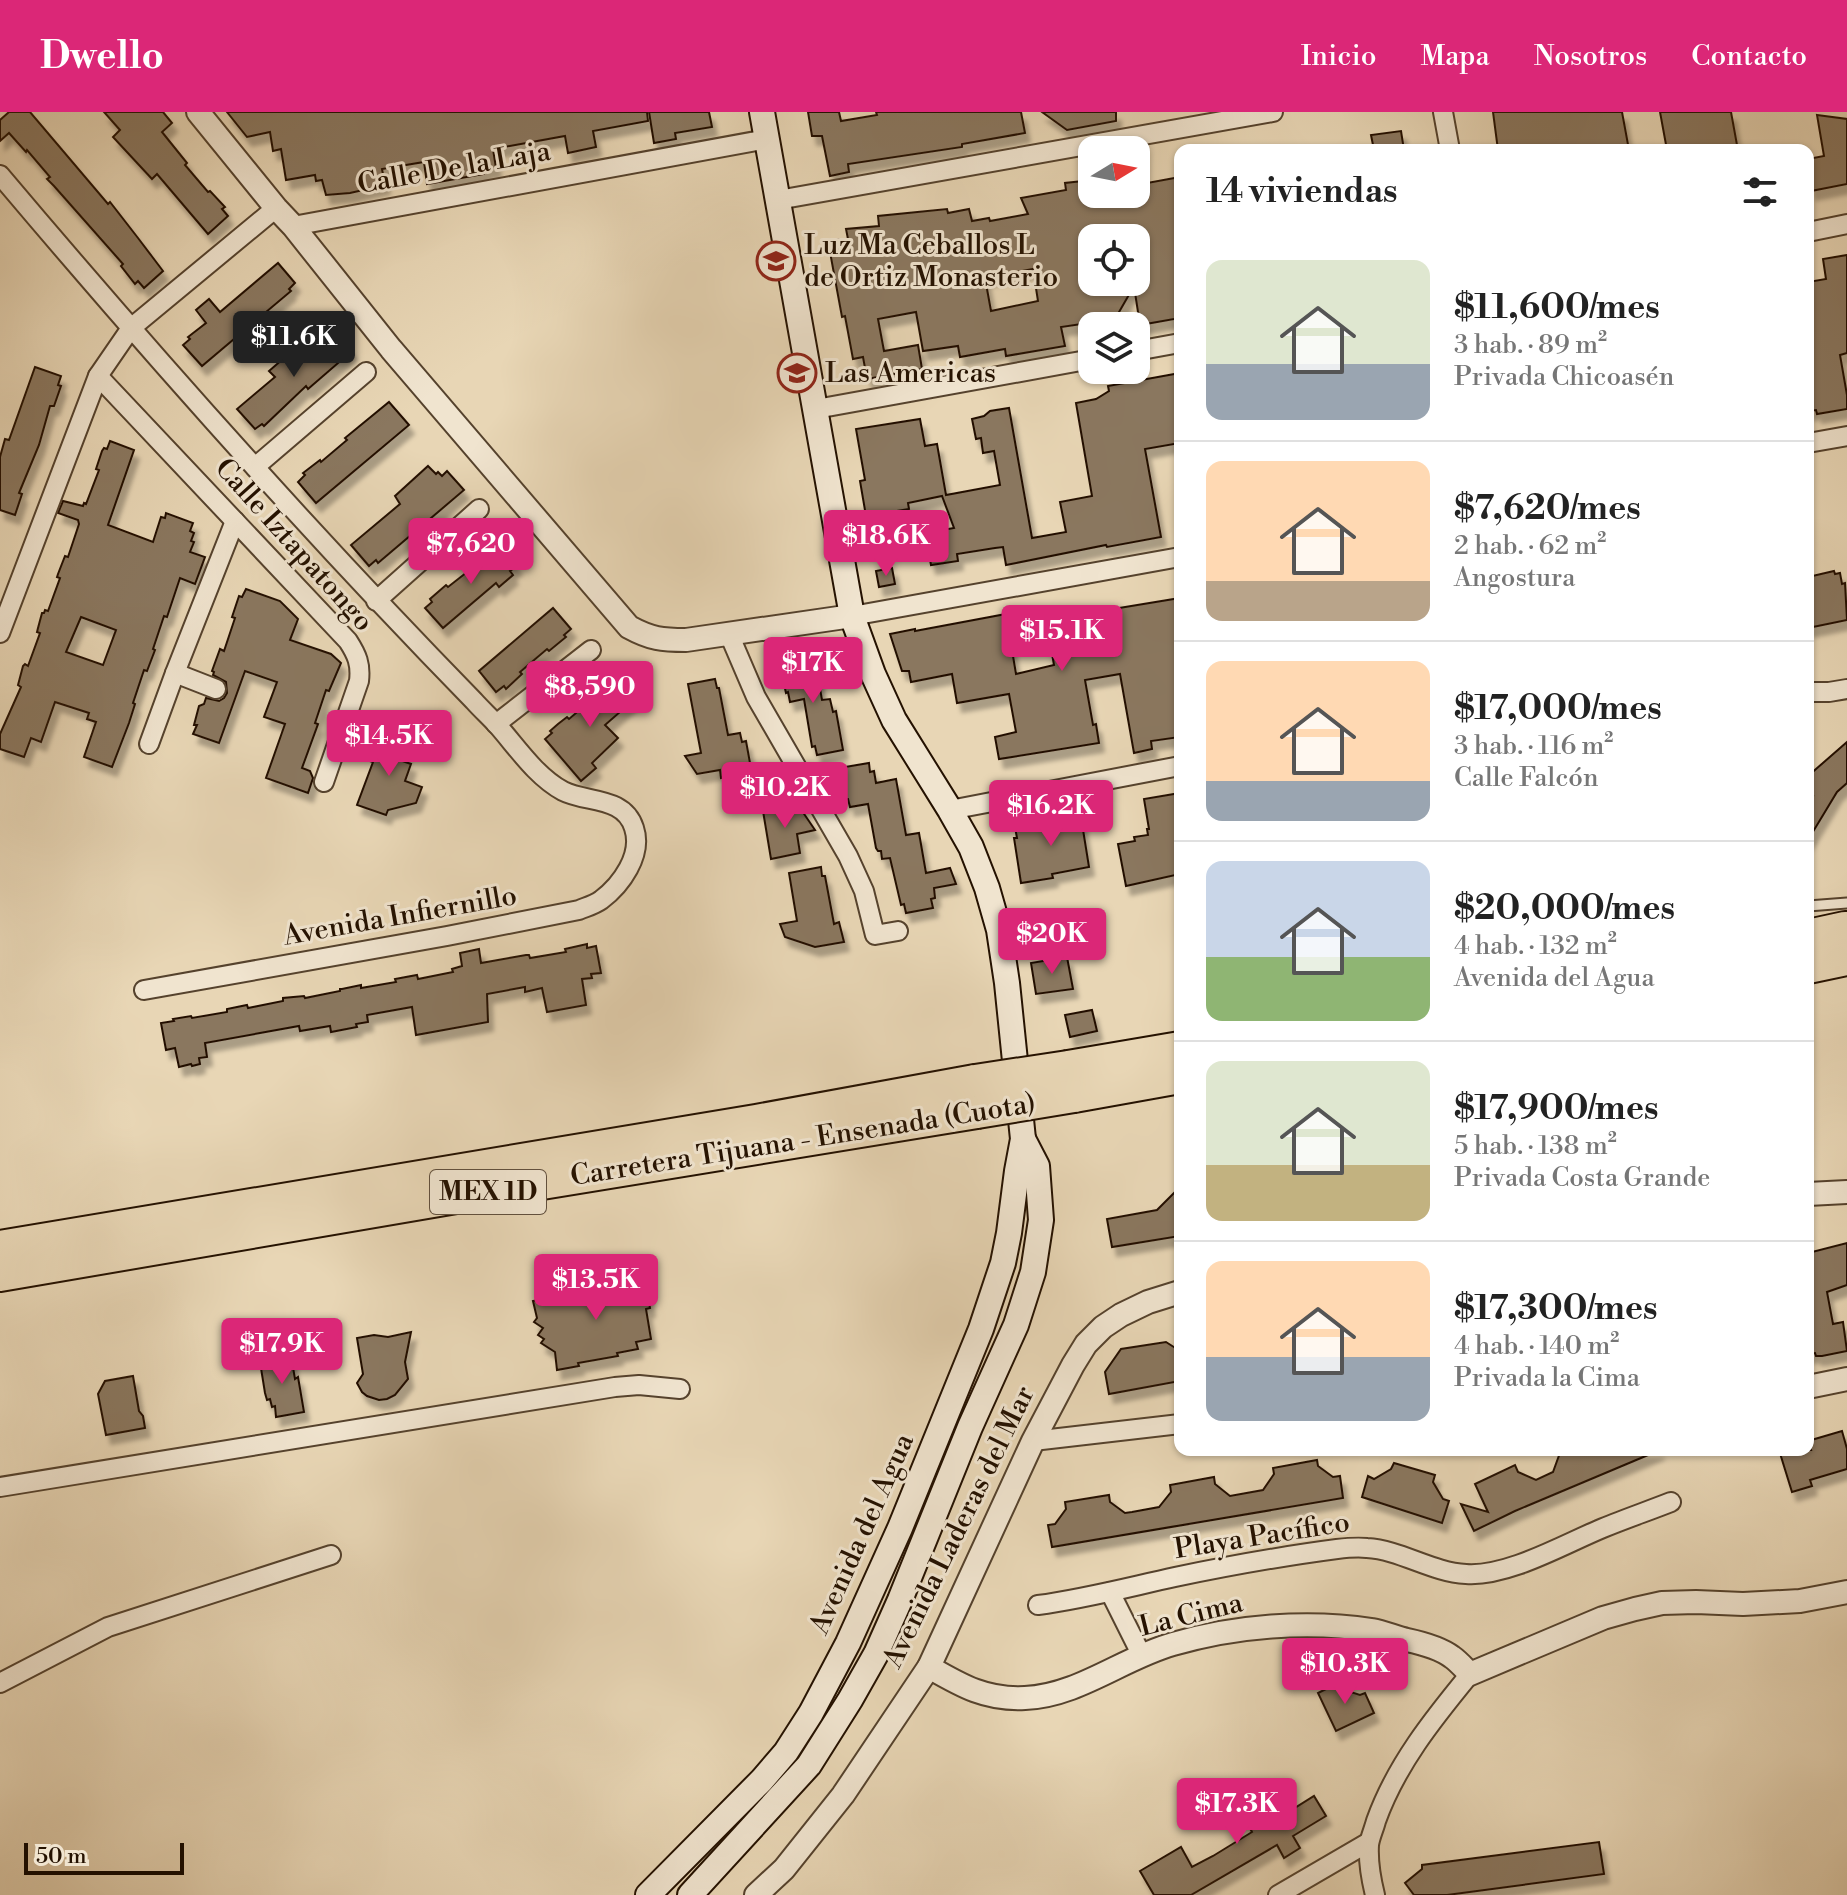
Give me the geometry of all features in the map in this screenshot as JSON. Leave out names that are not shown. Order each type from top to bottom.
[{"type":"highway","points":[[1814,935],[1846,928]]},
{"type":"highway","points":[[1814,961],[1846,928]]},
{"type":"highway","name":"MEX 1D","points":[[1071,1081],[1174,1050]]},
{"type":"highway","name":"Carretera Tijuana - Ensenada (Cuota)","points":[[0,1275],[468,1195],[976,1096],[1071,1081],[1174,1077]]},
{"type":"highway","name":"Carretera Tijuana - Ensenada (Cuota)","points":[[0,1247],[756,1121],[976,1096]]},
{"type":"main road","name":"Avenida del Agua","points":[[648,1895],[786,1752],[811,1713],[848,1643],[900,1528],[990,1305],[1009,1233],[1023,1139],[1007,983],[999,930],[987,888],[971,847],[894,720],[852,616],[762,112]]},
{"type":"main road","name":"Avenida del Agua","points":[[690,1895],[809,1765],[876,1654],[900,1600],[970,1427],[1016,1325],[1033,1272],[1041,1220],[1037,1166],[1023,1139]]},
{"type":"street","points":[[198,112],[391,349],[629,627],[643,635],[658,640],[686,640],[729,634],[852,616],[1174,558]]},
{"type":"street","points":[[778,200],[1273,112]]},
{"type":"street","points":[[1443,112],[1449,144]]},
{"type":"street","name":"Calle De la Laja","points":[[293,226],[767,139]]},
{"type":"street","points":[[0,175],[131,328],[376,601],[496,724],[591,650]]},
{"type":"street","points":[[0,633],[98,376],[131,328],[276,208]]},
{"type":"street","points":[[1814,231],[1847,224]]},
{"type":"street","points":[[1150,348],[1174,344]]},
{"type":"street","points":[[816,409],[1078,362]]},
{"type":"street","points":[[255,467],[366,372]]},
{"type":"street","name":"Calle Iztapatongo","points":[[98,376],[348,641],[358,657],[359,681],[324,782]]},
{"type":"street","points":[[1814,442],[1847,436]]},
{"type":"street","points":[[376,601],[479,509]]},
{"type":"street","points":[[149,744],[235,521]]},
{"type":"street","points":[[729,634],[756,697],[848,856],[864,891],[875,935],[898,931]]},
{"type":"street","points":[[175,673],[216,689]]},
{"type":"street","points":[[1814,692],[1847,689]]},
{"type":"street","name":"Avenida Infiernillo","points":[[144,990],[462,934],[579,910],[598,902],[613,890],[628,870],[636,848],[635,829],[628,816],[612,805],[559,789],[533,766],[496,724]]},
{"type":"street","points":[[950,810],[1174,767]]},
{"type":"street","points":[[1814,1194],[1847,1192]]},
{"type":"street","name":"Avenida Laderas del Mar","points":[[756,1895],[784,1869],[843,1795],[929,1667],[1033,1441],[1086,1344],[1121,1315],[1174,1294]]},
{"type":"street","points":[[1814,1386],[1847,1379]]},
{"type":"street","points":[[0,1487],[615,1387],[639,1385],[680,1389]]},
{"type":"street","points":[[1033,1441],[1174,1425]]},
{"type":"street","name":"Playa Pacífico","points":[[1038,1605],[1340,1549],[1367,1548],[1391,1553],[1444,1572],[1469,1575],[1488,1573],[1517,1565],[1671,1502]]},
{"type":"street","points":[[0,1683],[108,1627],[331,1555]]},
{"type":"street","points":[[1110,1592],[1142,1656]]},
{"type":"street","points":[[1375,1895],[1369,1842],[1383,1801],[1409,1753],[1470,1674],[1603,1618],[1662,1603],[1800,1601],[1847,1592]]},
{"type":"street","name":"La Cima","points":[[929,1667],[967,1689],[994,1696],[1048,1696],[1172,1644],[1271,1627],[1322,1626],[1373,1631],[1421,1643],[1452,1656],[1470,1674]]},
{"type":"street","points":[[1278,1895],[1369,1842]]},
{"type":"lane","points":[[1814,909],[1846,928]]},
{"type":"building","points":[[9,112],[30,112],[138,238],[163,271],[144,288],[138,281],[135,284],[121,266],[123,264],[47,179],[50,177],[27,150],[9,133],[0,141],[0,120]]},
{"type":"building","points":[[104,112],[163,112],[172,123],[162,132],[187,163],[185,165],[225,207],[222,209],[228,216],[208,234],[157,174],[152,179],[113,137],[120,130]]},
{"type":"building","points":[[227,112],[647,112],[648,121],[593,131],[596,147],[568,153],[565,136],[493,149],[496,168],[484,170],[484,174],[427,184],[424,162],[382,169],[385,185],[326,195],[322,180],[316,181],[315,175],[286,180],[281,149],[273,151],[270,132],[247,137]]},
{"type":"building","points":[[649,112],[709,112],[712,127],[675,133],[676,139],[654,143]]},
{"type":"building","points":[[808,112],[839,112],[841,121],[877,115],[876,112],[1021,112],[1025,133],[962,144],[962,147],[848,164],[849,172],[830,176],[822,136],[812,136]]},
{"type":"building","points":[[1042,112],[1116,112],[1116,121],[1067,130]]},
{"type":"building","points":[[1493,112],[1622,112],[1628,144],[1497,144]]},
{"type":"building","points":[[1660,112],[1731,112],[1737,144],[1666,144]]},
{"type":"building","points":[[1817,115],[1847,119],[1847,184],[1814,190],[1814,158],[1824,156]]},
{"type":"building","points":[[1401,131],[1403,144],[1373,144],[1371,135]]},
{"type":"building","points":[[1174,178],[1174,319],[1150,323],[1150,312],[1138,312],[1136,296],[1150,296],[1150,224],[1078,224],[1078,296],[1128,296],[1119,312],[1078,312],[1078,324],[1061,327],[1065,346],[1006,356],[1005,349],[960,357],[958,346],[923,351],[916,312],[878,319],[884,351],[918,345],[922,369],[867,379],[863,357],[853,359],[830,252],[839,250],[837,240],[848,239],[846,229],[879,226],[878,216],[947,209],[948,213],[969,209],[972,221],[1028,214],[1021,198],[1066,190],[1065,183],[1078,182],[1078,208],[1150,208],[1150,182]],"holes":[[[1033,269],[1038,301],[991,311],[985,278]]]},
{"type":"building","points":[[1847,255],[1847,353],[1840,355],[1847,409],[1817,414],[1814,410],[1814,281],[1826,279],[1823,259]]},
{"type":"building","points":[[278,263],[295,283],[289,289],[291,291],[202,366],[183,345],[206,323],[196,310],[209,299],[220,312]]},
{"type":"building","points":[[335,332],[352,351],[308,389],[306,386],[264,426],[262,424],[255,429],[237,409],[275,377],[269,371],[291,352],[296,358],[326,334],[329,337]]},
{"type":"building","points":[[35,367],[61,376],[58,385],[61,386],[54,406],[50,406],[39,445],[19,493],[22,494],[15,515],[0,510],[0,457]]},
{"type":"building","points":[[1174,374],[1174,444],[1145,449],[1161,537],[1006,565],[1003,547],[957,554],[958,561],[931,565],[925,533],[954,528],[942,496],[908,503],[909,509],[866,516],[860,481],[865,480],[856,429],[920,419],[925,446],[937,444],[946,495],[1000,485],[994,451],[983,453],[981,438],[976,439],[972,419],[990,411],[1009,408],[1032,538],[1066,532],[1060,502],[1092,496],[1076,403],[1096,399],[1109,391],[1108,386],[1150,384],[1150,378]]},
{"type":"building","points":[[389,402],[409,425],[316,503],[298,482],[305,475],[303,473],[321,462]]},
{"type":"building","points":[[110,441],[134,450],[108,525],[153,542],[161,517],[165,518],[166,513],[193,523],[190,531],[194,533],[191,541],[194,542],[190,552],[205,557],[195,584],[180,578],[147,671],[144,670],[112,767],[84,757],[96,722],[87,719],[89,713],[55,702],[41,742],[31,738],[24,757],[0,749],[0,734],[21,687],[18,685],[23,666],[28,666],[40,633],[37,632],[42,613],[48,611],[60,578],[58,574],[65,556],[68,557],[79,524],[78,520],[58,513],[63,501],[86,504],[99,470],[96,469],[102,451],[107,449]],"holes":[[[81,617],[116,630],[103,665],[66,652]]]},
{"type":"building","points":[[428,466],[442,476],[447,471],[464,490],[378,563],[376,560],[369,566],[351,545],[400,504],[395,496]]},
{"type":"building","points":[[500,545],[517,566],[510,571],[513,575],[499,587],[496,583],[443,628],[425,608],[432,602],[430,599],[476,565],[474,562],[490,548],[493,551]]},
{"type":"building","points":[[892,568],[895,584],[879,587],[876,571]]},
{"type":"building","points":[[1834,571],[1835,574],[1840,573],[1842,584],[1845,583],[1847,620],[1814,627],[1814,576]]},
{"type":"building","points":[[246,589],[280,601],[298,619],[290,640],[331,654],[341,663],[329,691],[326,690],[302,768],[310,771],[313,778],[308,793],[266,778],[285,724],[264,717],[277,682],[245,671],[219,743],[193,734],[199,706],[204,704],[206,698],[219,701],[227,693],[226,682],[213,675],[212,671],[220,649],[224,651],[239,596],[242,597]]},
{"type":"building","points":[[1174,599],[1174,738],[1151,741],[1152,749],[1134,753],[1120,674],[1085,680],[1099,743],[999,759],[995,737],[1016,732],[1009,694],[957,703],[952,674],[911,682],[909,671],[902,671],[890,634],[1006,614],[1016,674],[1054,665],[1046,620]]},
{"type":"building","points":[[553,608],[571,629],[564,635],[566,637],[520,672],[522,674],[506,689],[504,686],[496,692],[479,671]]},
{"type":"building","points":[[809,657],[814,677],[818,677],[822,700],[830,699],[833,712],[836,711],[843,750],[817,755],[815,746],[812,747],[804,699],[790,702],[786,693],[781,671],[785,671],[783,662]]},
{"type":"building","points":[[618,677],[636,698],[605,725],[618,738],[592,763],[596,768],[581,781],[545,739],[558,724],[567,717],[569,719],[601,688]]},
{"type":"building","points":[[715,679],[728,735],[740,733],[742,742],[746,741],[750,763],[746,764],[748,773],[721,778],[720,770],[697,774],[685,756],[701,753],[688,684]]},
{"type":"building","points":[[384,733],[409,742],[402,761],[411,764],[405,781],[422,787],[416,803],[388,810],[386,815],[357,805],[373,762],[370,761],[377,740],[381,741]]},
{"type":"building","points":[[1847,742],[1847,783],[1837,792],[1814,830],[1814,771]]},
{"type":"building","points":[[869,763],[876,783],[896,779],[906,835],[919,833],[926,873],[950,868],[956,884],[934,888],[935,898],[931,899],[933,908],[906,913],[904,904],[901,905],[890,858],[882,859],[881,851],[876,848],[868,804],[850,807],[848,799],[844,799],[839,768]]},
{"type":"building","points":[[1174,794],[1174,875],[1126,886],[1118,844],[1148,835],[1144,799]]},
{"type":"building","points":[[798,805],[815,830],[797,834],[800,853],[771,859],[763,811]]},
{"type":"building","points":[[1080,811],[1089,867],[1052,874],[1053,878],[1021,883],[1015,827],[1061,819],[1060,814]]},
{"type":"building","points":[[821,867],[834,924],[839,922],[844,942],[815,947],[785,937],[780,924],[797,921],[789,873]]},
{"type":"building","points":[[587,944],[587,948],[596,946],[601,973],[582,979],[586,1005],[547,1012],[542,988],[525,992],[525,987],[487,994],[488,1022],[416,1035],[412,1007],[367,1015],[368,1022],[331,1032],[330,1026],[300,1031],[299,1026],[205,1043],[207,1057],[199,1058],[200,1064],[192,1066],[179,1067],[175,1048],[166,1050],[161,1023],[173,1019],[227,1012],[227,1009],[247,1005],[248,1008],[283,1001],[283,998],[305,998],[361,985],[361,988],[396,982],[395,979],[417,975],[418,979],[453,972],[452,969],[462,966],[460,953],[479,949],[481,963],[566,952],[565,949]]},
{"type":"building","points":[[1067,957],[1073,989],[1036,994],[1031,963]]},
{"type":"building","points":[[1092,1010],[1097,1031],[1070,1037],[1065,1015]]},
{"type":"building","points":[[1174,1193],[1174,1237],[1112,1247],[1107,1219],[1157,1210]]},
{"type":"building","points":[[1847,1243],[1847,1285],[1827,1292],[1833,1324],[1843,1322],[1847,1351],[1822,1356],[1814,1353],[1814,1251]]},
{"type":"building","points":[[632,1271],[633,1275],[644,1273],[651,1339],[636,1342],[638,1349],[617,1353],[618,1356],[557,1370],[555,1352],[541,1343],[544,1339],[538,1335],[543,1328],[534,1322],[537,1318],[533,1301],[607,1289],[606,1286],[616,1285],[614,1274]]},
{"type":"building","points":[[411,1332],[405,1362],[408,1379],[395,1395],[387,1399],[367,1396],[357,1383],[363,1374],[357,1338],[374,1335],[388,1337]]},
{"type":"building","points":[[1166,1342],[1174,1347],[1174,1382],[1109,1394],[1105,1372],[1121,1349]]},
{"type":"building","points":[[291,1356],[304,1412],[276,1417],[275,1406],[272,1407],[270,1399],[267,1400],[260,1362]]},
{"type":"building","points":[[133,1376],[145,1428],[106,1435],[98,1394],[105,1381]]},
{"type":"building","points":[[1842,1431],[1847,1449],[1847,1469],[1810,1480],[1812,1486],[1792,1492],[1781,1456],[1814,1456],[1814,1439]]},
{"type":"building","points":[[1559,1456],[1646,1456],[1474,1531],[1461,1504],[1488,1512],[1475,1484],[1515,1465],[1518,1472],[1536,1480],[1553,1472]]},
{"type":"building","points":[[1317,1460],[1318,1466],[1333,1477],[1340,1476],[1343,1498],[1052,1547],[1048,1525],[1055,1524],[1066,1509],[1065,1502],[1109,1495],[1110,1502],[1125,1513],[1132,1512],[1159,1507],[1171,1492],[1170,1485],[1214,1477],[1215,1484],[1230,1496],[1263,1490],[1274,1474],[1273,1468]]},
{"type":"building","points":[[1394,1463],[1435,1475],[1433,1482],[1443,1499],[1449,1501],[1442,1523],[1362,1497],[1368,1476],[1374,1479],[1391,1469]]},
{"type":"building","points":[[1338,1683],[1341,1689],[1360,1695],[1365,1693],[1374,1713],[1336,1731],[1318,1693]]},
{"type":"building","points":[[1281,1788],[1293,1809],[1314,1796],[1326,1816],[1293,1836],[1300,1848],[1284,1858],[1277,1845],[1191,1895],[1154,1895],[1140,1871],[1181,1847],[1192,1867],[1213,1856],[1252,1832],[1241,1811]]},
{"type":"building","points":[[1599,1842],[1604,1874],[1447,1895],[1414,1895],[1405,1883],[1422,1869],[1422,1865]]},
{"type":"place","name":"Luz Ma Ceballos L de Ortiz Monasterio","points":[[776,261]]},
{"type":"place","name":"Las Americas","points":[[797,373]]}]
